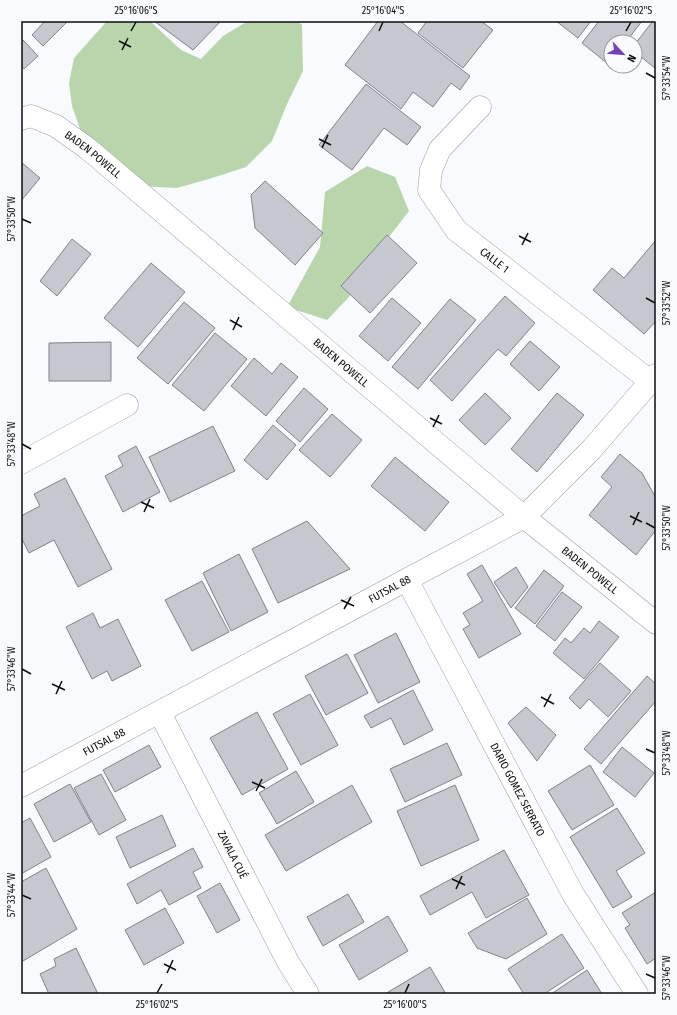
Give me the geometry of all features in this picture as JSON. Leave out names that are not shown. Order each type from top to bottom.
[{"type":"street","name":"CALLE 1","points":[[480,107],[440,149],[431,170],[429,190],[456,230],[653,378]]},
{"type":"street","name":"BADEN POWELL","points":[[21,119],[31,116],[56,126],[87,148],[524,517],[656,623]]},
{"type":"street","name":"FUTSAL 88","points":[[21,786],[524,517],[591,450],[653,378]]},
{"type":"street","points":[[21,463],[127,405]]},
{"type":"street","name":"DARIO GOMEZ SERRATO","points":[[407,580],[574,894],[637,994]]},
{"type":"street","name":"ZAVALA CUÉ","points":[[160,713],[288,962],[308,994]]},
{"type":"green space","points":[[107,21],[150,21],[181,50],[201,59],[223,36],[248,21],[298,21],[302,25],[303,71],[287,104],[272,141],[246,167],[177,188],[139,186],[86,146],[72,106],[69,83],[74,58]]},
{"type":"green space","points":[[367,166],[395,177],[409,211],[371,260],[349,297],[327,320],[287,307],[320,247],[325,192]]},
{"type":"building","points":[[45,21],[68,21],[43,46],[32,35]]},
{"type":"building","points":[[154,21],[221,21],[193,50]]},
{"type":"building","points":[[378,21],[400,21],[470,76],[460,90],[451,83],[433,107],[413,92],[401,109],[345,65]]},
{"type":"building","points":[[427,21],[481,21],[493,30],[463,68],[418,33]]},
{"type":"building","points":[[556,21],[591,21],[578,38]]},
{"type":"building","points":[[599,21],[642,21],[632,34],[603,34],[603,60],[582,43]]},
{"type":"building","points":[[653,21],[656,21],[656,69],[643,58],[643,34]]},
{"type":"building","points":[[23,40],[38,56],[24,69],[21,66],[21,42]]},
{"type":"building","points":[[366,84],[421,127],[407,145],[384,128],[352,170],[319,145]]},
{"type":"building","points":[[21,162],[40,178],[21,201]]},
{"type":"building","points":[[265,181],[323,233],[295,265],[255,228],[251,195]]},
{"type":"building","points":[[387,235],[417,263],[370,313],[341,286]]},
{"type":"building","points":[[72,239],[91,254],[57,296],[40,281]]},
{"type":"building","points":[[656,240],[656,321],[644,334],[593,290],[612,268],[624,278]]},
{"type":"building","points":[[151,263],[185,292],[138,347],[104,318]]},
{"type":"building","points":[[505,296],[535,323],[506,356],[498,349],[452,401],[430,380]]},
{"type":"building","points":[[392,298],[421,323],[388,361],[359,336]]},
{"type":"building","points":[[450,299],[476,320],[418,389],[392,367]]},
{"type":"building","points":[[184,302],[215,328],[168,384],[137,358]]},
{"type":"building","points":[[215,333],[247,359],[204,411],[172,385]]},
{"type":"building","points":[[530,341],[560,367],[539,391],[510,364]]},
{"type":"building","points":[[111,342],[111,381],[49,381],[49,343]]},
{"type":"building","points":[[254,358],[272,374],[281,363],[298,377],[266,416],[231,386]]},
{"type":"building","points":[[304,388],[328,409],[300,442],[276,421]]},
{"type":"building","points":[[485,393],[511,418],[485,445],[459,420]]},
{"type":"building","points":[[557,393],[584,415],[537,472],[511,449]]},
{"type":"building","points":[[332,414],[362,440],[330,477],[299,450]]},
{"type":"building","points":[[273,425],[296,445],[267,480],[244,460]]},
{"type":"building","points":[[213,426],[235,471],[170,502],[149,457]]},
{"type":"building","points":[[136,446],[160,492],[123,512],[105,476],[123,466],[118,456]]},
{"type":"building","points":[[620,454],[642,473],[656,498],[656,530],[636,555],[589,515],[612,487],[601,477]]},
{"type":"building","points":[[395,457],[449,502],[425,531],[371,486]]},
{"type":"building","points":[[65,478],[112,569],[78,587],[54,540],[29,553],[21,537],[21,516],[40,506],[34,494]]},
{"type":"building","points":[[307,521],[350,569],[278,603],[252,549]]},
{"type":"building","points":[[239,554],[268,612],[231,631],[203,573]]},
{"type":"building","points":[[482,565],[521,634],[479,658],[463,629],[470,625],[463,613],[483,601],[467,574]]},
{"type":"building","points":[[516,567],[528,587],[511,608],[494,582]]},
{"type":"building","points":[[544,570],[564,586],[535,624],[515,608]]},
{"type":"building","points":[[202,581],[229,632],[192,651],[165,600]]},
{"type":"building","points":[[562,592],[582,607],[555,641],[536,626]]},
{"type":"building","points":[[93,613],[100,628],[118,619],[141,666],[112,681],[107,671],[92,679],[66,627]]},
{"type":"building","points":[[599,621],[619,637],[584,679],[553,653],[565,638],[571,643],[584,628],[590,633]]},
{"type":"building","points":[[396,633],[420,682],[378,703],[354,655]]},
{"type":"building","points":[[347,654],[368,693],[326,715],[305,676]]},
{"type":"building","points":[[600,663],[631,691],[608,717],[589,699],[580,709],[569,698]]},
{"type":"building","points":[[647,676],[656,684],[656,701],[601,764],[584,749]]},
{"type":"building","points":[[413,690],[433,730],[404,745],[391,718],[371,728],[364,716]]},
{"type":"building","points":[[310,694],[338,745],[301,765],[273,714]]},
{"type":"building","points":[[526,707],[556,735],[537,761],[508,723]]},
{"type":"building","points":[[257,712],[288,769],[242,795],[210,738]]},
{"type":"building","points":[[447,743],[462,775],[405,802],[390,769]]},
{"type":"building","points":[[149,745],[161,767],[115,792],[103,770]]},
{"type":"building","points":[[622,747],[654,773],[635,797],[603,772]]},
{"type":"building","points":[[590,765],[614,805],[572,830],[548,791]]},
{"type":"building","points":[[296,771],[314,802],[277,824],[259,793]]},
{"type":"building","points":[[101,774],[126,820],[99,835],[74,788]]},
{"type":"building","points":[[70,784],[91,822],[54,842],[34,804]]},
{"type":"building","points":[[352,785],[372,822],[286,871],[265,835]]},
{"type":"building","points":[[455,785],[479,840],[421,866],[397,811]]},
{"type":"building","points":[[617,808],[645,853],[616,871],[632,897],[613,908],[570,837]]},
{"type":"building","points":[[162,815],[176,846],[130,868],[116,837]]},
{"type":"building","points":[[30,818],[51,857],[21,874],[21,823]]},
{"type":"building","points":[[193,848],[203,867],[193,872],[201,888],[169,905],[161,890],[137,904],[127,884]]},
{"type":"building","points":[[504,850],[529,895],[486,918],[472,892],[430,915],[420,896]]},
{"type":"building","points":[[46,868],[77,929],[23,961],[21,958],[21,882]]},
{"type":"building","points":[[220,883],[240,920],[217,933],[197,896]]},
{"type":"building","points":[[656,892],[656,958],[647,964],[625,928],[630,925],[622,913]]},
{"type":"building","points":[[348,894],[364,922],[323,946],[307,917]]},
{"type":"building","points":[[527,898],[547,934],[506,959],[477,948],[468,933]]},
{"type":"building","points":[[165,908],[184,943],[144,965],[125,930]]},
{"type":"building","points":[[388,916],[408,951],[359,980],[339,945]]},
{"type":"building","points":[[562,934],[584,968],[544,994],[524,994],[508,969]]},
{"type":"building","points":[[76,948],[98,994],[49,994],[40,974],[56,966],[54,959]]},
{"type":"building","points":[[430,967],[446,994],[385,994]]},
{"type":"building","points":[[587,970],[602,994],[551,994]]}]
